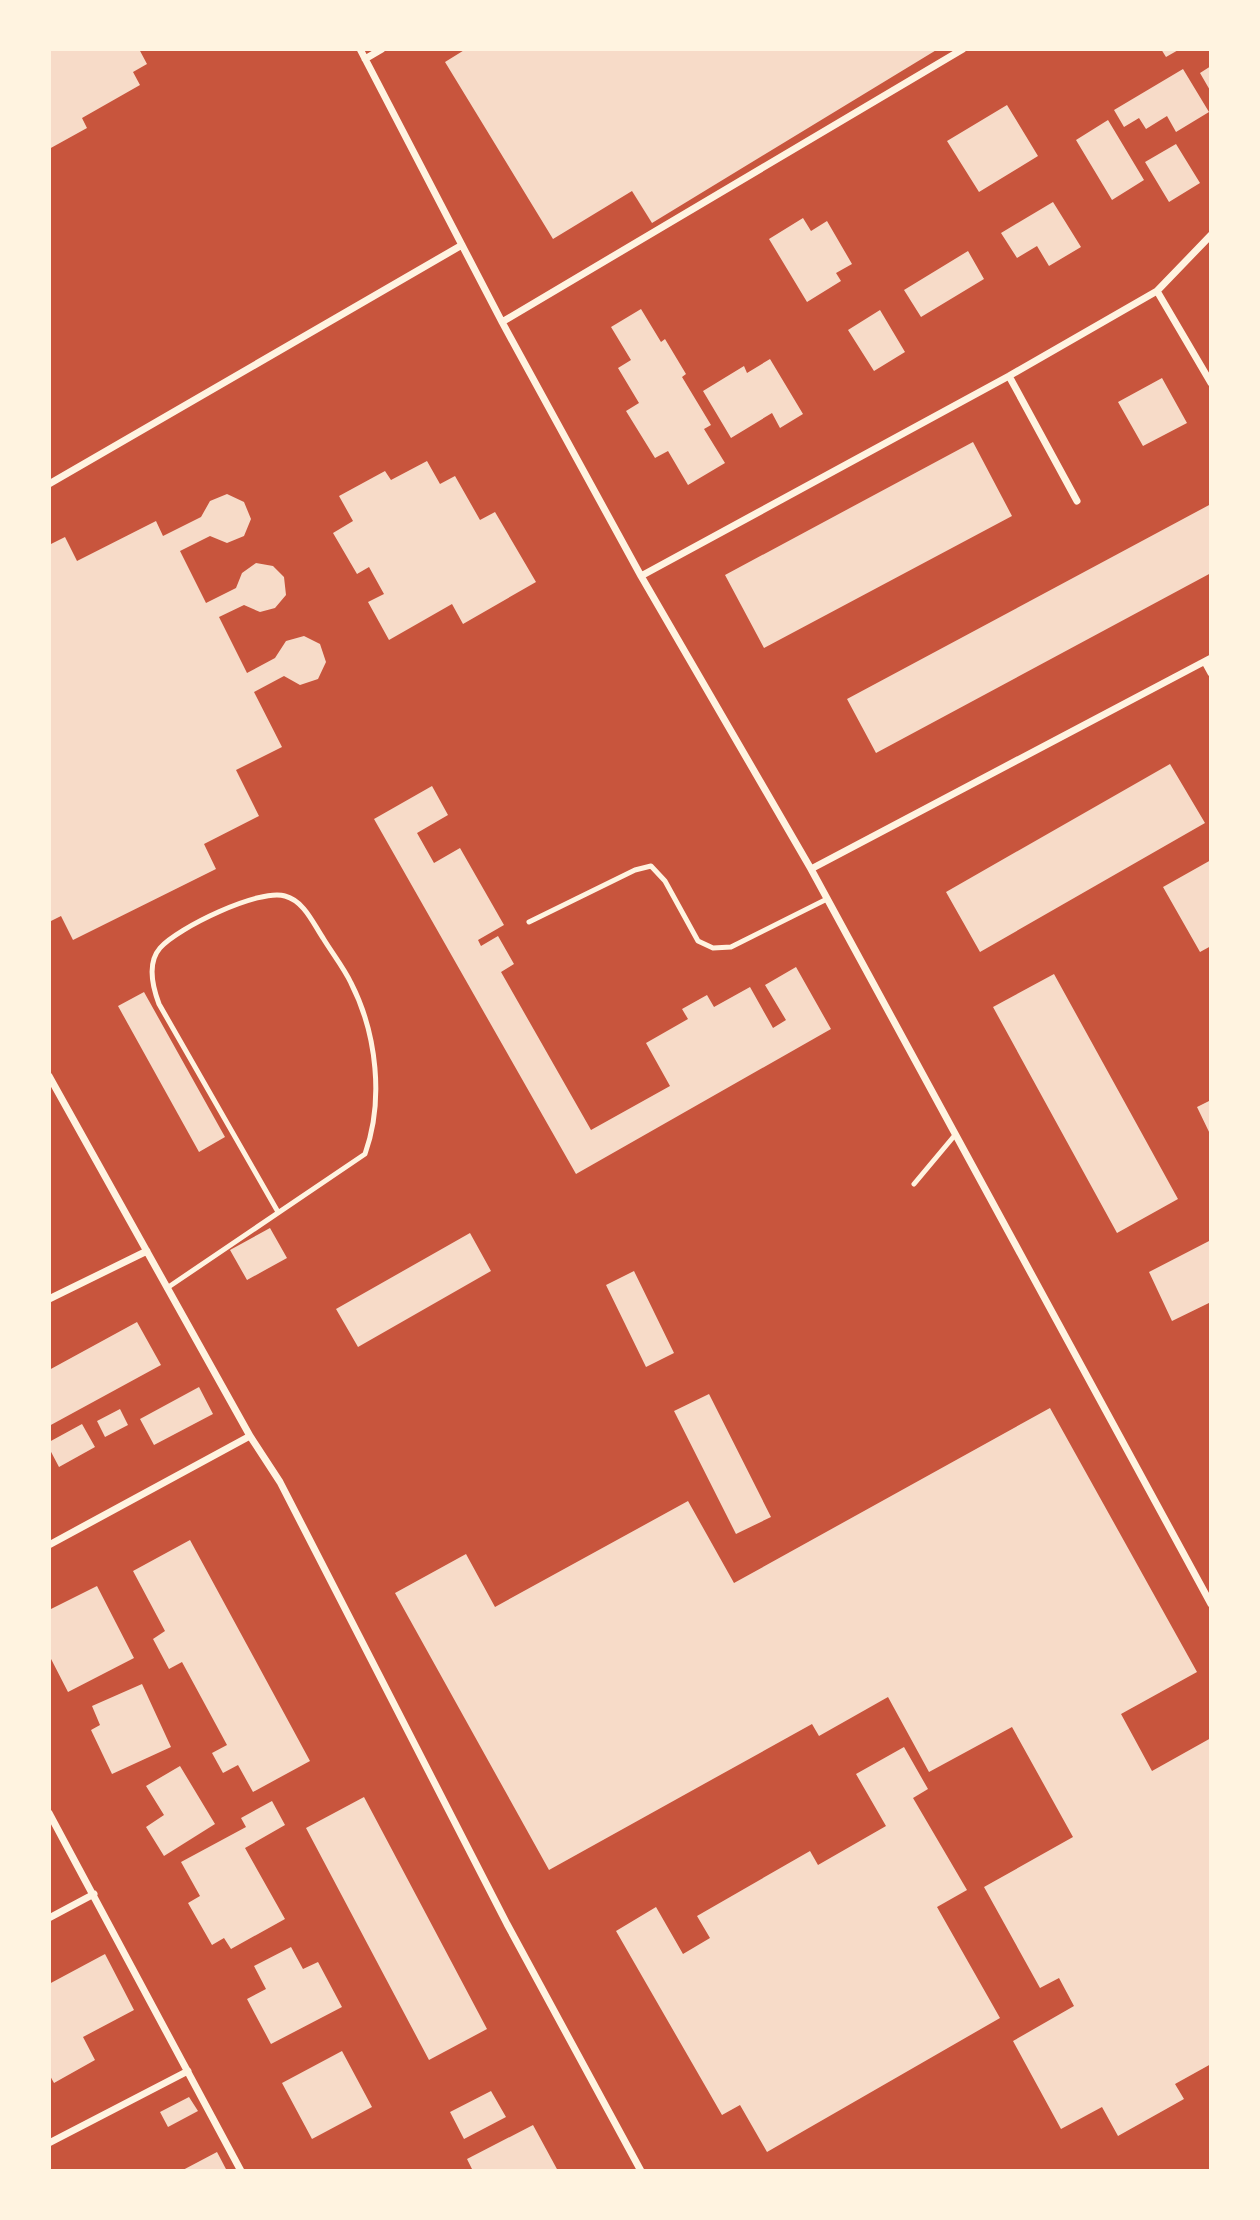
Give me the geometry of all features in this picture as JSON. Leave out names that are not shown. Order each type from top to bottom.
[{"type":"street","points":[[360,49],[502,322],[641,576],[811,869],[1211,1604]]},
{"type":"street","points":[[365,59],[382,49]]},
{"type":"street","points":[[502,322],[963,49]]},
{"type":"street","points":[[641,576],[1009,376],[1157,291],[1211,235]]},
{"type":"street","points":[[49,484],[462,245]]},
{"type":"street","points":[[1157,291],[1211,383]]},
{"type":"street","points":[[1009,376],[1077,501]]},
{"type":"street","points":[[811,869],[1208,660],[1211,673]]},
{"type":"street","points":[[49,1076],[250,1436],[280,1482],[507,1924],[642,2171]]},
{"type":"street","points":[[49,1299],[147,1251]]},
{"type":"street","points":[[49,1545],[250,1436]]},
{"type":"street","points":[[49,1813],[241,2171]]},
{"type":"street","points":[[49,1918],[94,1895]]},
{"type":"street","points":[[49,2143],[188,2071]]},
{"type":"lane","points":[[529,922],[635,870],[651,866],[665,881],[698,941],[713,948],[731,947],[827,899]]},
{"type":"lane","points":[[167,1288],[365,1154],[373,1131],[376,1080],[368,1030],[352,983],[301,904],[285,895],[267,895],[201,919],[159,948],[153,964],[153,988],[159,1004],[278,1212]]},
{"type":"lane","points":[[914,1184],[956,1135]]},
{"type":"building","points":[[49,49],[139,49],[147,64],[133,72],[140,85],[82,118],[87,128],[49,149]]},
{"type":"building","points":[[466,49],[938,49],[652,223],[632,191],[553,239],[445,62]]},
{"type":"building","points":[[1161,49],[1180,49],[1166,57]]},
{"type":"building","points":[[1211,66],[1211,92],[1200,73]]},
{"type":"building","points":[[1183,69],[1209,112],[1176,132],[1167,116],[1146,129],[1139,118],[1124,127],[1114,110]]},
{"type":"building","points":[[1007,105],[1038,156],[979,192],[947,141]]},
{"type":"building","points":[[1108,120],[1144,180],[1112,200],[1076,140]]},
{"type":"building","points":[[1176,144],[1200,183],[1169,202],[1145,162]]},
{"type":"building","points":[[1053,202],[1081,247],[1049,266],[1037,246],[1017,258],[1001,233]]},
{"type":"building","points":[[803,218],[811,231],[827,221],[852,264],[836,273],[841,281],[807,302],[769,239]]},
{"type":"building","points":[[968,251],[984,279],[921,317],[904,290]]},
{"type":"building","points":[[641,309],[661,342],[665,339],[686,374],[682,377],[711,425],[704,429],[725,463],[688,485],[668,451],[655,458],[626,411],[639,403],[618,368],[631,360],[611,327]]},
{"type":"building","points":[[880,310],[905,352],[874,371],[848,330]]},
{"type":"building","points":[[770,359],[803,414],[780,428],[772,413],[731,438],[703,391],[744,366],[747,373]]},
{"type":"building","points":[[1162,378],[1187,423],[1143,446],[1118,402]]},
{"type":"building","points":[[973,442],[1012,516],[764,648],[725,575]]},
{"type":"building","points":[[427,461],[440,484],[455,476],[480,520],[495,512],[536,582],[463,624],[452,604],[389,640],[368,602],[384,594],[369,567],[357,574],[333,533],[353,521],[339,496],[385,471],[391,480]]},
{"type":"building","points":[[227,494],[244,502],[251,519],[244,536],[227,543],[210,536],[180,551],[206,603],[236,588],[242,573],[256,563],[273,566],[284,577],[286,595],[275,608],[260,612],[244,605],[219,617],[247,673],[275,658],[286,641],[304,636],[320,644],[326,662],[318,679],[300,685],[284,676],[254,692],[282,747],[236,770],[259,816],[204,844],[216,869],[73,940],[61,916],[49,922],[49,545],[65,537],[77,561],[156,521],[163,536],[201,517],[210,501]]},
{"type":"building","points":[[1211,504],[1211,573],[876,753],[847,699]]},
{"type":"building","points":[[1170,764],[1205,823],[980,952],[946,892]]},
{"type":"building","points":[[432,786],[448,815],[417,833],[434,863],[460,848],[504,925],[478,940],[481,946],[498,936],[514,964],[501,972],[591,1130],[670,1086],[646,1043],[688,1019],[682,1009],[707,995],[714,1007],[750,987],[773,1028],[786,1020],[765,985],[796,967],[831,1029],[576,1174],[374,819]]},
{"type":"building","points":[[1211,860],[1211,946],[1200,952],[1163,887]]},
{"type":"building","points":[[1054,974],[1178,1199],[1117,1233],[993,1007]]},
{"type":"building","points":[[144,992],[225,1137],[199,1152],[118,1006]]},
{"type":"building","points":[[1211,1100],[1211,1136],[1197,1107]]},
{"type":"building","points":[[270,1228],[287,1258],[247,1280],[230,1250]]},
{"type":"building","points":[[470,1233],[491,1271],[358,1347],[336,1309]]},
{"type":"building","points":[[1211,1240],[1211,1302],[1172,1321],[1149,1272]]},
{"type":"building","points":[[634,1271],[674,1353],[646,1367],[606,1285]]},
{"type":"building","points":[[137,1322],[161,1365],[49,1426],[49,1370]]},
{"type":"building","points":[[199,1387],[213,1414],[154,1445],[140,1419]]},
{"type":"building","points":[[709,1394],[771,1517],[736,1534],[674,1411]]},
{"type":"building","points":[[1050,1408],[1197,1672],[1121,1714],[1152,1771],[1211,1738],[1211,2064],[1175,2084],[1184,2099],[1118,2136],[1102,2107],[1061,2129],[1013,2041],[1074,2006],[1059,1978],[1040,1988],[984,1887],[1073,1837],[1012,1727],[929,1772],[888,1697],[819,1736],[812,1724],[549,1870],[395,1593],[466,1554],[495,1607],[688,1501],[734,1583]]},
{"type":"building","points":[[120,1409],[128,1425],[105,1437],[97,1421]]},
{"type":"building","points":[[82,1424],[95,1447],[59,1467],[49,1448],[49,1442]]},
{"type":"building","points":[[190,1540],[310,1761],[253,1792],[238,1765],[223,1773],[212,1753],[227,1745],[182,1662],[169,1669],[153,1639],[165,1631],[133,1571]]},
{"type":"building","points":[[97,1586],[134,1658],[68,1692],[49,1655],[49,1610]]},
{"type":"building","points":[[142,1684],[171,1747],[112,1774],[91,1730],[100,1725],[92,1706]]},
{"type":"building","points":[[904,1747],[928,1789],[913,1798],[967,1890],[937,1907],[1000,2018],[767,2152],[740,2105],[722,2115],[616,1931],[656,1907],[683,1954],[710,1938],[697,1916],[810,1851],[818,1865],[886,1826],[856,1774]]},
{"type":"building","points":[[180,1766],[215,1824],[164,1856],[146,1827],[164,1815],[146,1786]]},
{"type":"building","points":[[364,1797],[487,2029],[429,2060],[306,1828]]},
{"type":"building","points":[[272,1801],[285,1825],[245,1848],[285,1919],[231,1949],[224,1938],[212,1945],[188,1903],[200,1896],[181,1862],[246,1827],[241,1818]]},
{"type":"building","points":[[291,1947],[303,1969],[318,1962],[342,2007],[271,2044],[247,1999],[266,1989],[254,1966]]},
{"type":"building","points":[[105,1954],[134,2010],[83,2037],[95,2060],[54,2083],[49,2074],[49,1984]]},
{"type":"building","points":[[342,2051],[372,2107],[312,2139],[282,2083]]},
{"type":"building","points":[[491,2091],[506,2117],[464,2139],[450,2112]]},
{"type":"building","points":[[189,2097],[198,2111],[168,2127],[160,2112]]},
{"type":"building","points":[[533,2125],[558,2171],[473,2171],[467,2159]]},
{"type":"building","points":[[217,2152],[227,2171],[181,2171]]}]
